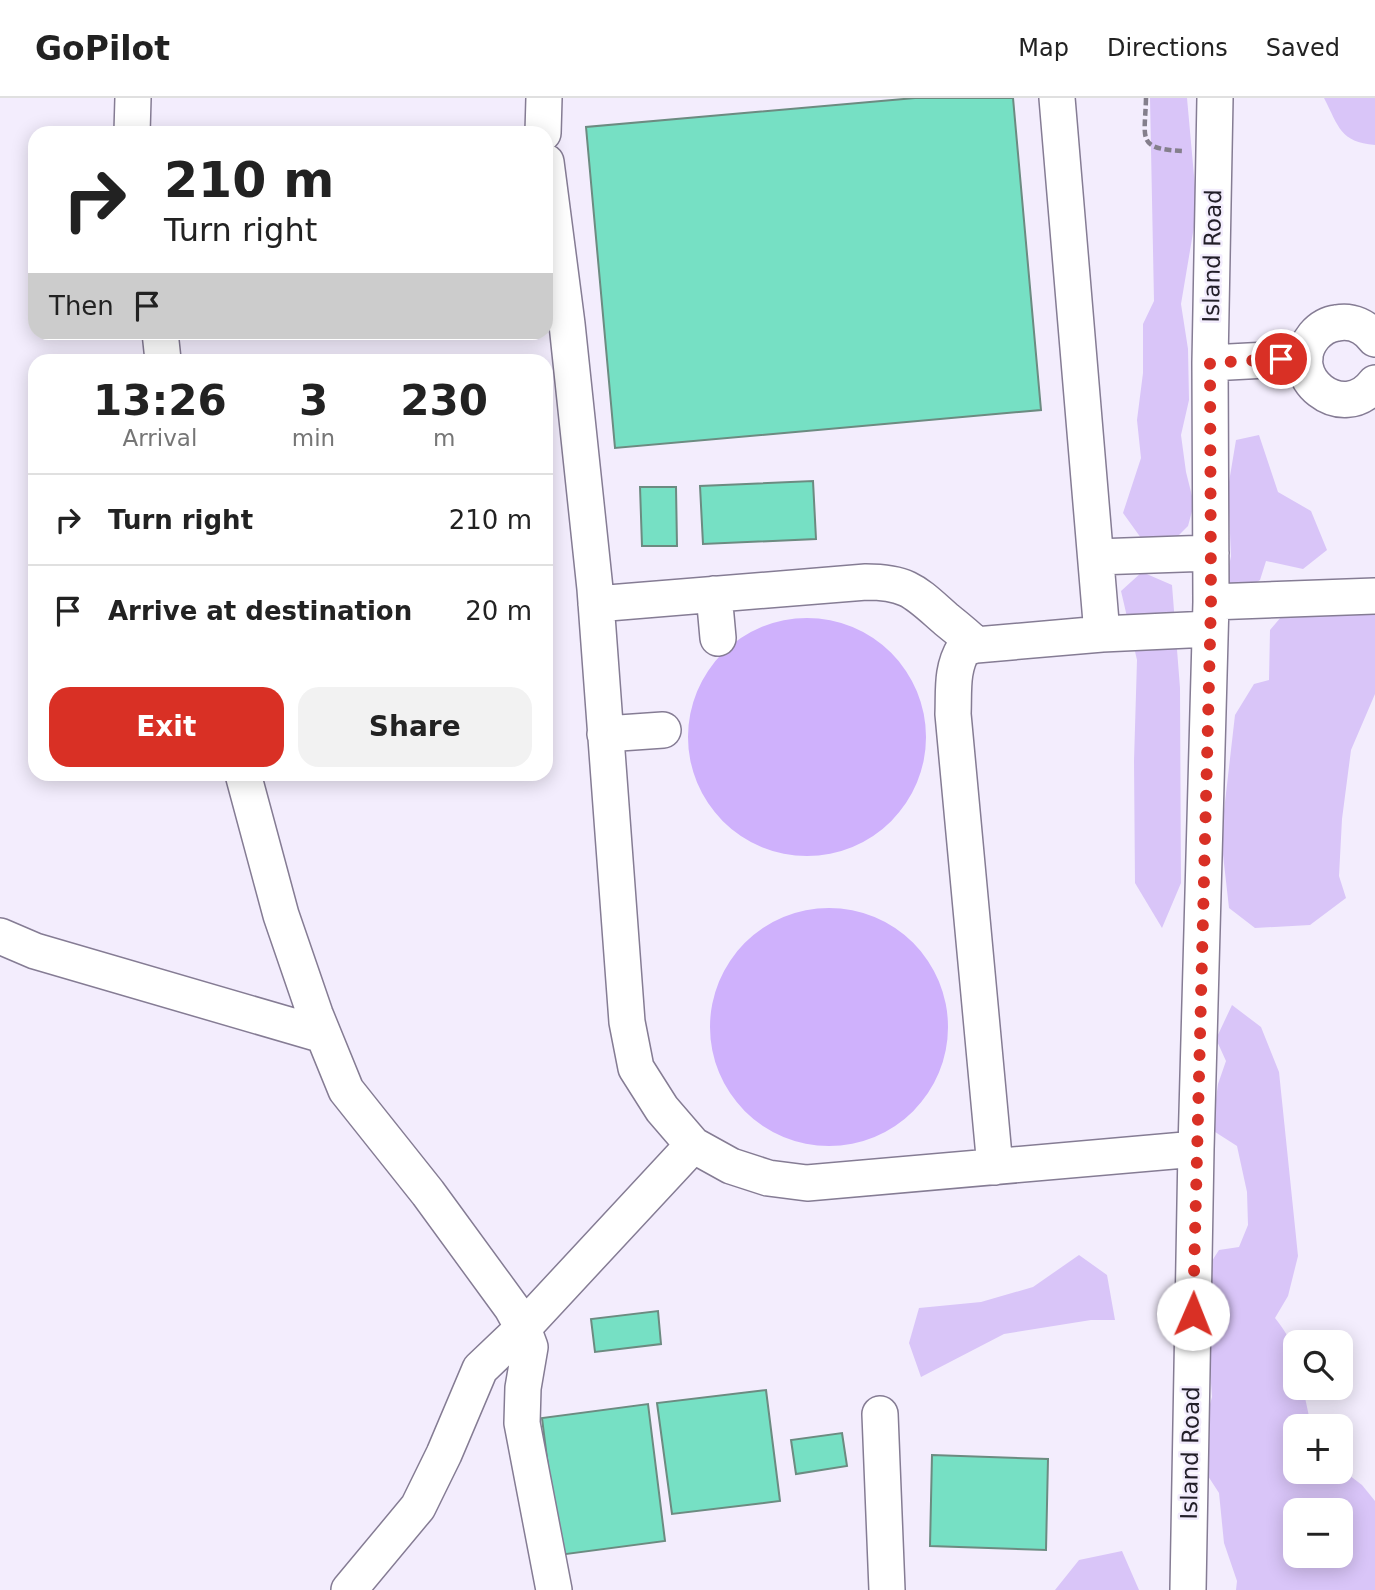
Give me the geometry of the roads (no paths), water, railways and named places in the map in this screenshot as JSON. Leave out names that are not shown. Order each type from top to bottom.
[{"type":"street","points":[[132,126],[133,98]]},
{"type":"street","points":[[543,126],[544,98]]},
{"type":"street","points":[[1057,98],[1102,634]]},
{"type":"street","name":"Island Road","points":[[1188,1590],[1210,616],[1210,363],[1215,98]]},
{"type":"street","points":[[553,216],[596,604],[627,1023],[636,1068],[662,1109],[693,1145],[731,1166],[768,1178],[807,1183],[1196,1149]]},
{"type":"street","points":[[1375,339],[1359,325],[1336,323],[1327,326],[1312,339],[1305,358],[1306,372],[1313,385],[1324,395],[1352,399],[1363,395],[1375,383]]},
{"type":"street","points":[[1210,363],[1305,358]]},
{"type":"street","points":[[1096,557],[1211,553]]},
{"type":"street","points":[[596,604],[889,582],[912,590],[932,604],[976,645]]},
{"type":"street","points":[[714,594],[718,638]]},
{"type":"street","points":[[995,1167],[953,714],[954,670],[964,648],[1102,634],[1210,616],[1375,596]]},
{"type":"street","points":[[606,734],[663,730]]},
{"type":"street","points":[[245,781],[281,915],[323,1035],[346,1090],[429,1193],[512,1308],[523,1328],[530,1348],[523,1388],[522,1423],[554,1590]]},
{"type":"street","points":[[0,936],[35,951],[323,1035]]},
{"type":"street","points":[[349,1590],[418,1507],[480,1369],[523,1328],[693,1145]]},
{"type":"street","points":[[880,1414],[887,1590]]}]
